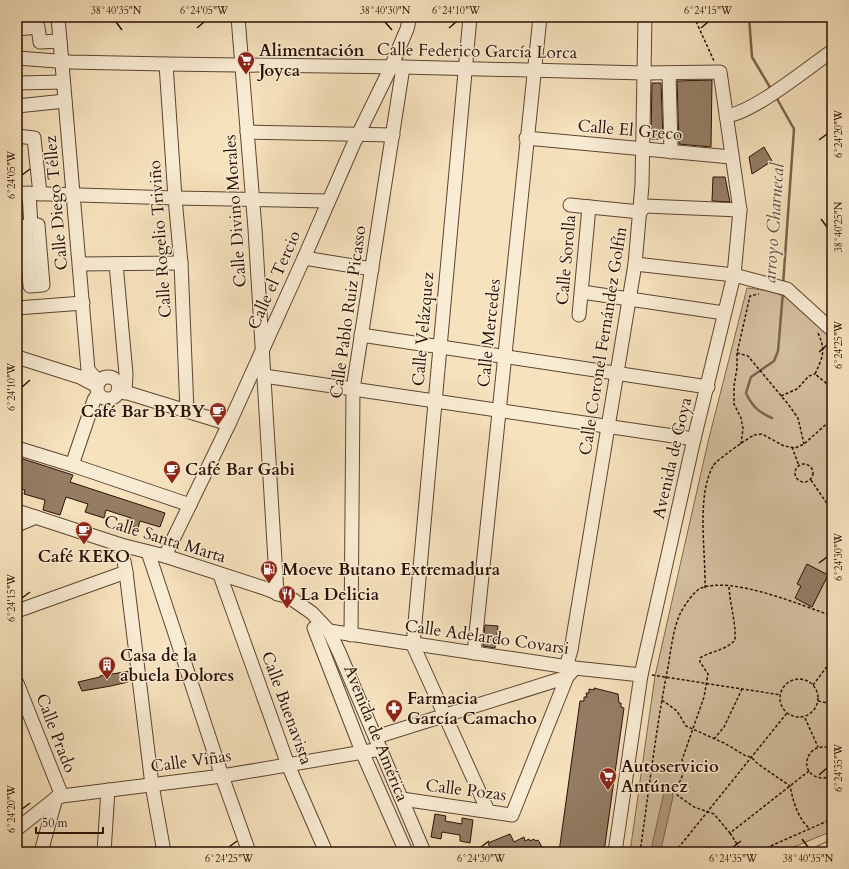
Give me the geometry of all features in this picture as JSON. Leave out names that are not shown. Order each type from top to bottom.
[{"type":"street","name":"Calle Diego Téllez","points":[[58,17],[88,370],[98,387]]},
{"type":"street","name":"Calle Divino Morales","points":[[238,17],[260,310],[261,351],[264,376],[277,594]]},
{"type":"street","name":"Calle el Tercio","points":[[165,556],[229,424],[358,134],[397,67],[410,17]]},
{"type":"street","name":"Calle Velázquez","points":[[413,645],[464,68],[470,17]]},
{"type":"street","name":"Calle Mercedes","points":[[474,653],[526,138],[540,17]]},
{"type":"street","name":"Calle Coronel Fernández Golfín","points":[[569,671],[571,650],[635,264],[640,212],[643,149],[645,17]]},
{"type":"street","points":[[17,29],[38,27],[40,42],[60,41]]},
{"type":"street","points":[[726,116],[736,115],[753,106],[832,50]]},
{"type":"street","name":"Calle Federico García Lorca","points":[[17,58],[166,64],[464,68],[644,74],[720,72]]},
{"type":"street","name":"Calle Rogelio Triviño","points":[[166,64],[181,263],[187,411]]},
{"type":"street","name":"Calle Pablo Ruiz Picasso","points":[[351,635],[353,389],[393,135],[397,67]]},
{"type":"street","name":"Avenida de Goya","points":[[615,852],[641,674],[694,439],[708,387],[724,313],[734,276],[740,210],[731,157],[720,72]]},
{"type":"street","points":[[669,73],[671,152]]},
{"type":"street","points":[[63,82],[18,83],[18,106],[65,101]]},
{"type":"street","points":[[247,132],[393,135]]},
{"type":"street","points":[[17,136],[34,138],[29,193],[31,226],[25,226],[30,286],[36,285],[38,307]]},
{"type":"street","name":"Calle El Greco","points":[[526,138],[731,157]]},
{"type":"street","points":[[29,193],[328,201]]},
{"type":"street","points":[[570,205],[640,212],[645,206],[740,210]]},
{"type":"street","name":"Calle Sorolla","points":[[579,315],[589,207]]},
{"type":"street","points":[[304,258],[372,269]]},
{"type":"street","points":[[80,264],[181,263]]},
{"type":"street","points":[[17,357],[80,377],[98,387],[105,399],[109,399],[117,394],[122,385],[116,264]]},
{"type":"street","points":[[635,264],[734,276],[787,289],[832,330]]},
{"type":"street","points":[[582,292],[724,313]]},
{"type":"street","points":[[17,308],[83,303]]},
{"type":"street","points":[[361,335],[708,387]]},
{"type":"street","points":[[264,376],[694,439]]},
{"type":"street","points":[[72,465],[98,387],[105,377],[113,379],[122,385],[187,411],[229,424]]},
{"type":"street","points":[[17,448],[190,505]]},
{"type":"street","name":"Calle Santa Marta","points":[[17,511],[121,545],[165,556],[277,594],[302,605]]},
{"type":"street","points":[[17,525],[36,517]]},
{"type":"street","points":[[121,545],[126,572],[152,785],[164,852]]},
{"type":"street","points":[[148,552],[222,776],[249,852]]},
{"type":"street","points":[[17,611],[126,572]]},
{"type":"street","name":"Calle Buenavista","points":[[220,575],[288,765],[326,852]]},
{"type":"street","name":"Avenida de América","points":[[302,605],[329,631],[424,852]]},
{"type":"street","name":"Avenida de América","points":[[314,628],[363,754],[406,852]]},
{"type":"street","name":"Calle Adelardo Covarsi","points":[[329,631],[413,645],[553,665],[569,671],[641,674]]},
{"type":"street","points":[[413,645],[446,715],[488,811]]},
{"type":"street","points":[[552,683],[557,674],[553,665]]},
{"type":"street","name":"Calle Viñas","points":[[59,797],[222,776],[363,754],[378,743],[446,715],[552,683],[569,671]]},
{"type":"street","name":"Calle Pozas","points":[[402,799],[512,815],[569,671]]},
{"type":"street","name":"Calle Prado","points":[[17,683],[59,797]]},
{"type":"street","points":[[104,852],[108,790]]},
{"type":"street","points":[[17,830],[59,797]]},
{"type":"street","points":[[41,852],[59,797]]},
{"type":"street","points":[[821,852],[832,847]]},
{"type":"path","points":[[694,17],[720,72]]},
{"type":"path","points":[[741,444],[743,429],[741,418],[734,404],[737,353],[750,296],[756,293],[762,294]]},
{"type":"path","points":[[781,396],[797,389],[809,376],[815,374],[822,358],[824,345],[816,328]]},
{"type":"path","points":[[737,353],[748,356],[798,418],[804,444]]},
{"type":"path","points":[[815,374],[832,388]]},
{"type":"path","points":[[705,588],[703,505],[707,481],[713,464],[754,435],[762,434],[784,446],[795,448],[804,444],[832,419]]},
{"type":"path","points":[[792,447],[799,466]]},
{"type":"path","points":[[810,479],[803,482],[797,479],[796,470],[799,466],[805,464],[810,467],[812,471],[810,479],[832,511]]},
{"type":"path","points":[[729,587],[730,600],[735,621],[736,640],[726,647],[708,653],[700,658],[700,662],[708,674],[704,697],[691,729],[682,760],[687,765],[677,788],[677,795],[694,807],[714,814],[730,833],[742,852]]},
{"type":"path","points":[[640,852],[666,678],[680,615],[687,603],[700,588],[752,588],[832,616]]},
{"type":"path","points":[[813,685],[832,660]]},
{"type":"path","points":[[641,674],[781,695]]},
{"type":"path","points":[[795,680],[807,681],[813,685],[817,690],[818,701],[815,709],[804,717],[798,718],[787,713],[781,703],[781,695],[785,686],[795,680]]},
{"type":"path","points":[[714,739],[724,727],[742,688]]},
{"type":"path","points":[[662,700],[677,711],[681,720],[691,729],[724,743],[746,756],[751,757],[790,786],[793,801],[805,825],[810,829]]},
{"type":"path","points":[[818,701],[832,704]]},
{"type":"path","points":[[676,852],[707,811],[787,713]]},
{"type":"path","points":[[804,717],[818,747]]},
{"type":"path","points":[[832,750],[824,746],[813,749],[807,758],[806,763],[809,772],[820,778],[832,775]]},
{"type":"path","points":[[730,833],[809,772]]},
{"type":"path","points":[[757,852],[832,819]]},
{"type":"shaded area","points":[[747,288],[771,291],[793,300],[832,338],[832,831],[782,852],[630,852],[655,676],[708,442]]},
{"type":"shaded area","points":[[670,785],[672,787],[673,797],[661,849],[658,851],[653,849],[652,845],[665,788]]},
{"type":"building","points":[[712,80],[711,147],[679,144],[677,81]]},
{"type":"building","points":[[652,83],[661,83],[663,139],[651,139]]},
{"type":"building","points":[[764,147],[772,161],[752,174],[749,157]]},
{"type":"building","points":[[713,177],[725,177],[730,202],[712,201]]},
{"type":"building","points":[[17,457],[73,475],[70,482],[165,513],[160,527],[140,521],[138,528],[128,525],[131,518],[106,510],[104,518],[85,512],[88,504],[66,497],[60,515],[43,510],[45,500],[24,494],[25,490],[19,489],[17,485]]},
{"type":"building","points":[[807,564],[828,575],[812,607],[795,598],[801,586],[797,584]]},
{"type":"building","points":[[485,625],[498,626],[495,648],[483,646]]},
{"type":"building","name":"Casa de la abuela Dolores","points":[[130,671],[131,678],[128,678],[128,682],[111,686],[82,691],[78,682],[100,676]]},
{"type":"building","points":[[594,688],[618,694],[619,703],[621,703],[621,707],[624,708],[604,852],[559,852],[580,701],[584,701],[584,697],[587,697],[586,693],[589,693],[589,689],[594,690]]},
{"type":"building","points":[[435,814],[446,816],[445,821],[462,824],[462,818],[473,820],[470,843],[460,841],[460,835],[442,832],[441,839],[431,837]]},
{"type":"building","points":[[510,834],[514,842],[524,837],[525,841],[529,839],[530,841],[534,839],[535,841],[538,840],[545,852],[492,852],[488,843]]},
{"type":"waterway","name":"arroyo Charnecal","points":[[749,17],[752,57],[771,89]]},
{"type":"waterway","name":"arroyo Charnecal","points":[[776,97],[794,129],[783,285]]},
{"type":"waterway","name":"arroyo Charnecal","points":[[772,418],[756,408],[746,393],[751,377],[774,361],[778,351],[783,292]]},
{"type":"place","name":"Alimentación Joyca","points":[[246,75]]},
{"type":"place","name":"Café Bar BYBY","points":[[218,426]]},
{"type":"place","name":"Café Bar Gabi","points":[[172,484]]},
{"type":"place","name":"Café KEKO","points":[[84,545]]},
{"type":"place","name":"Moeve Butano Extremadura","points":[[269,584]]},
{"type":"place","name":"La Delicia","points":[[287,609]]},
{"type":"place","name":"Casa de la abuela Dolores","points":[[107,680]]},
{"type":"place","name":"Farmacia García Camacho","points":[[394,723]]},
{"type":"place","name":"Autoservicio Antúnez","points":[[608,791]]}]
